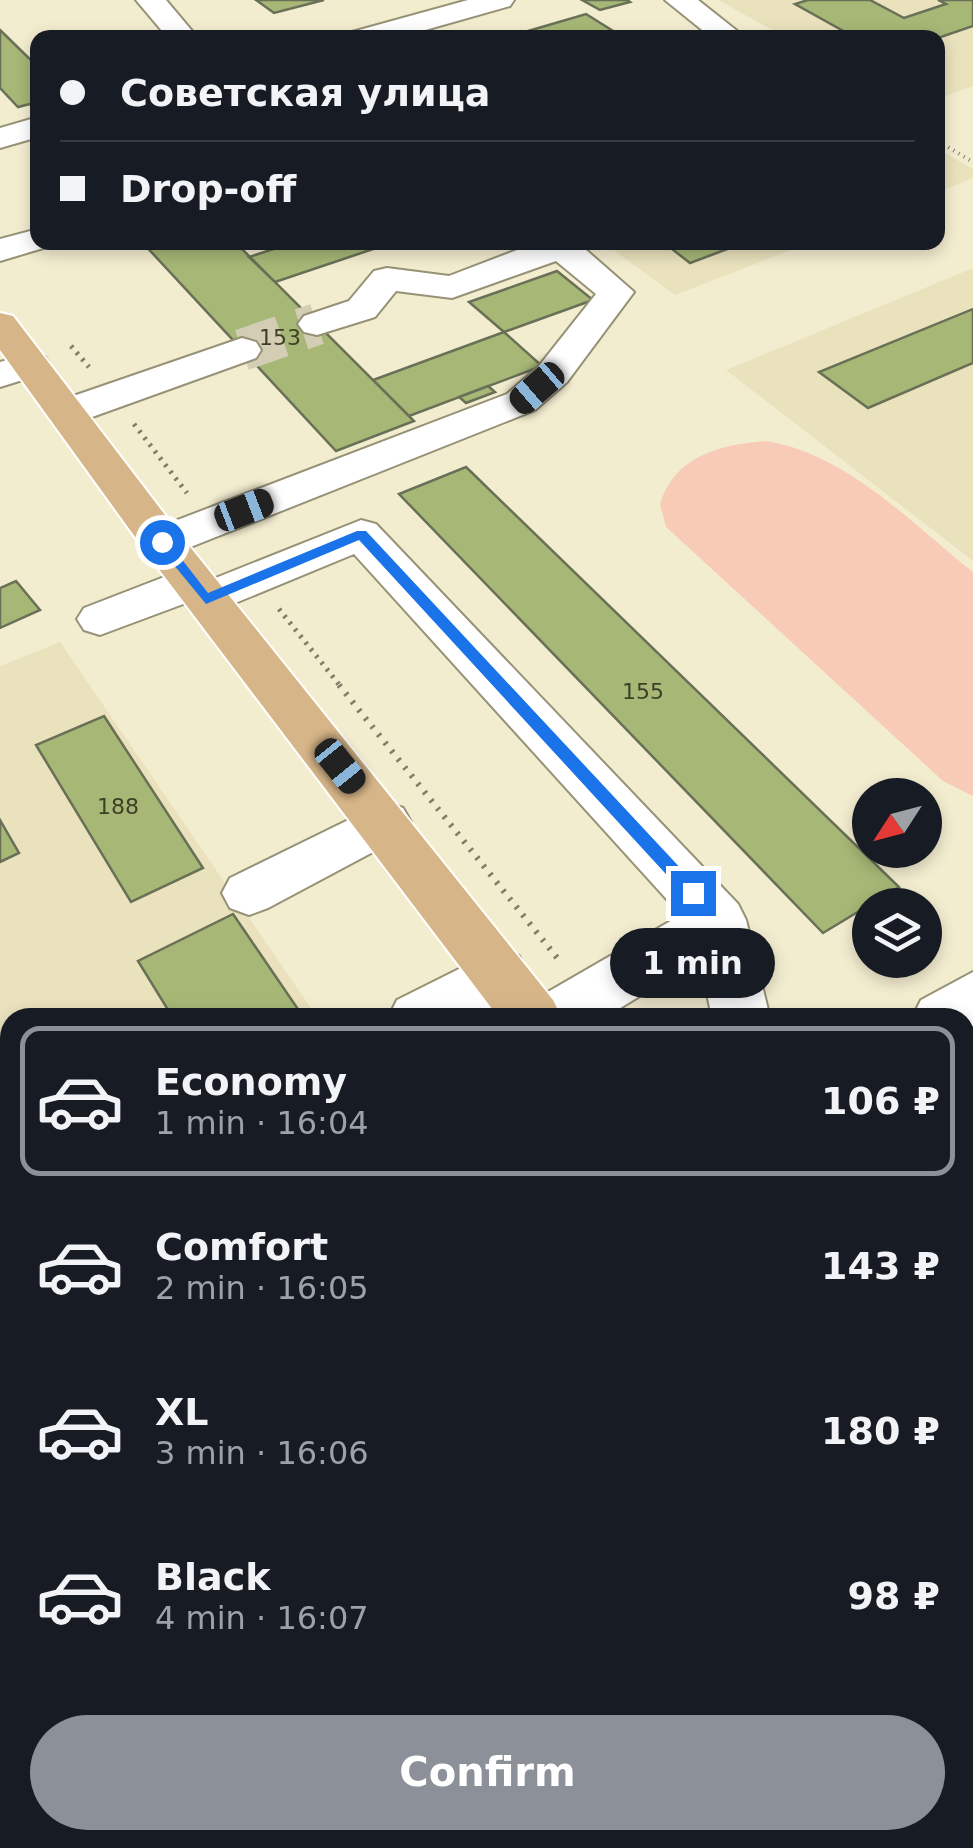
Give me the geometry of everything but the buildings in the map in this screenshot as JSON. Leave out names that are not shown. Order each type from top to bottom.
[{"type":"main road","points":[[0,324],[15,370],[67,412],[162,542],[384,822],[525,1008]]},
{"type":"street","points":[[155,4],[193,0]]},
{"type":"street","points":[[391,30],[500,0]]},
{"type":"street","points":[[680,0],[721,30]]},
{"type":"street","points":[[155,4],[177,30]]},
{"type":"street","points":[[1,136],[30,130]]},
{"type":"street","points":[[0,250],[30,241]]},
{"type":"street","points":[[317,324],[362,309],[387,279],[452,287],[543,250]]},
{"type":"street","points":[[162,542],[521,402],[553,374],[616,292],[565,250]]},
{"type":"street","points":[[67,412],[242,350]]},
{"type":"street","points":[[100,618],[255,578],[361,534],[718,920],[739,1008]]},
{"type":"street","points":[[249,893],[384,822]]},
{"type":"street","points":[[571,1007],[718,920]]},
{"type":"street","points":[[435,1008],[499,973]]},
{"type":"path","points":[[945,146],[973,162]]},
{"type":"path","points":[[63,338],[113,396],[210,524]]},
{"type":"path","points":[[255,578],[571,1007]]},
{"type":"shaded area","points":[[718,0],[973,0],[973,86],[945,96],[945,30],[772,30]]},
{"type":"shaded area","points":[[945,153],[973,169],[973,178],[945,189]]},
{"type":"shaded area","points":[[614,250],[791,250],[675,295]]},
{"type":"shaded area","points":[[973,268],[973,561],[726,370]]},
{"type":"shaded area","points":[[766,441],[824,460],[877,493],[973,572],[973,796],[943,781],[666,527],[660,504],[676,474],[701,456],[732,445]]},
{"type":"shaded area","points":[[60,642],[311,1008],[0,1008],[0,666]]},
{"type":"tunnel","points":[[242,350],[317,324]]},
{"type":"route","points":[[162,542],[206,599],[361,534],[693,893]]}]
